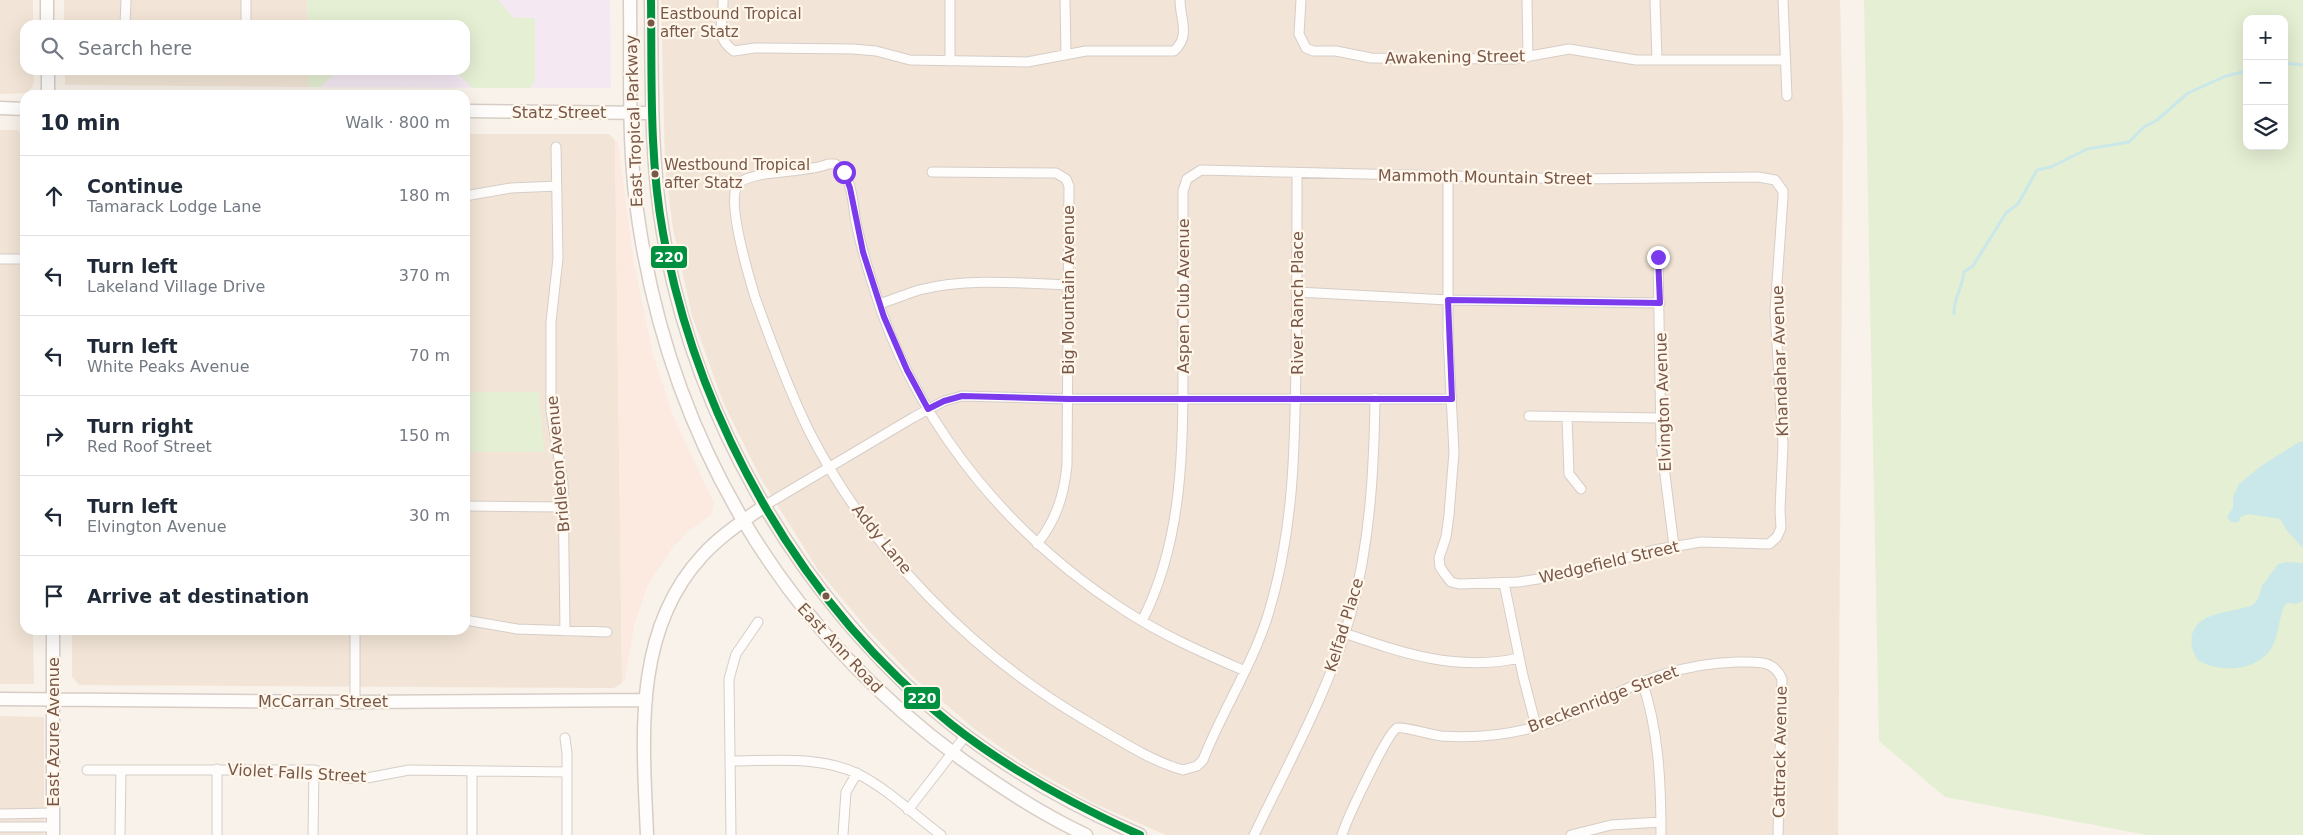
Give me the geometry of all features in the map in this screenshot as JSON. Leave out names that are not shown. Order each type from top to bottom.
[{"type":"main road","points":[[47,0],[47,20]]},
{"type":"main road","name":"East Tropical Parkway","points":[[630,0],[631,112],[634,178],[639,223],[658,314],[688,410],[712,465],[742,522]]},
{"type":"main road","name":"East Tropical Parkway","points":[[651,0],[652,113],[660,216],[680,309],[704,380],[742,465],[764,506]]},
{"type":"main road","points":[[48,75],[48,90]]},
{"type":"main road","points":[[0,108],[20,109]]},
{"type":"main road","name":"Statz Street","points":[[470,112],[652,113]]},
{"type":"main road","points":[[646,835],[644,743],[647,677],[658,627],[676,589],[701,557],[764,506]]},
{"type":"main road","name":"East Ann Road","points":[[764,506],[809,573],[873,650],[930,706],[966,735],[1014,769],[1058,796],[1140,835]]},
{"type":"main road","name":"East Ann Road","points":[[742,522],[790,593],[835,646],[881,693],[953,752],[1001,787],[1086,835]]},
{"type":"main road","name":"East Azure Avenue","points":[[53,635],[53,831]]},
{"type":"main road","name":"McCarran Street","points":[[0,699],[355,702],[646,700]]},
{"type":"street","points":[[125,20],[126,0]]},
{"type":"street","points":[[246,0],[246,20]]},
{"type":"street","points":[[723,0],[720,30],[725,44],[734,51],[755,48],[853,48],[876,51],[910,60],[1027,62],[1086,51],[1169,52],[1181,44],[1185,29],[1180,14],[1180,0]]},
{"type":"street","points":[[950,0],[950,61]]},
{"type":"street","points":[[1065,0],[1066,55]]},
{"type":"street","name":"Awakening Street","points":[[1301,0],[1299,34],[1306,48],[1313,51],[1336,51],[1371,58],[1514,59],[1569,48],[1636,60],[1784,60]]},
{"type":"street","points":[[1527,0],[1528,57]]},
{"type":"street","points":[[1655,0],[1656,60]]},
{"type":"street","points":[[1783,0],[1787,96]]},
{"type":"street","name":"Bridleton Avenue","points":[[556,147],[558,258],[551,322],[551,411],[563,483],[564,631]]},
{"type":"street","name":"Addy Lane","points":[[879,304],[863,252],[850,188],[840,168],[835,164],[828,164],[773,175],[750,176],[737,185],[734,195],[735,209],[751,284],[790,388],[829,466],[848,496],[887,548],[945,612],[977,642],[1039,691],[1114,738],[1175,767],[1183,770],[1190,768]]},
{"type":"street","name":"Mammoth Mountain Street","points":[[1190,177],[1201,170],[1297,174],[1448,175],[1577,180],[1758,177],[1775,180],[1779,185]]},
{"type":"street","name":"Big Mountain Avenue","points":[[932,172],[1056,173],[1066,179],[1069,186],[1068,399],[1065,485],[1056,515],[1037,544]]},
{"type":"street","name":"River Ranch Place","points":[[1190,768],[1203,760],[1245,672],[1268,615],[1283,553],[1294,479],[1297,174]]},
{"type":"street","points":[[764,506],[928,409],[944,401],[962,396],[1068,399],[1452,399],[1448,300],[1448,175]]},
{"type":"street","name":"Aspen Club Avenue","points":[[1142,621],[1163,569],[1175,519],[1183,438],[1183,191],[1190,177]]},
{"type":"street","name":"Khandahar Avenue","points":[[1777,537],[1781,528],[1780,510],[1784,445],[1775,311],[1784,198],[1779,185]]},
{"type":"street","points":[[470,195],[511,188],[557,186]]},
{"type":"street","name":"Elvington Avenue","points":[[1658,257],[1660,418],[1674,546]]},
{"type":"street","points":[[0,259],[20,259]]},
{"type":"street","points":[[1068,285],[992,283],[947,286],[919,290],[879,304],[897,348],[928,409],[979,480],[1004,510],[1037,544],[1100,594],[1142,621],[1245,672]]},
{"type":"street","points":[[1297,292],[1448,300],[1660,303]]},
{"type":"street","name":"Kelfad Place","points":[[1254,835],[1325,688],[1344,633],[1359,576],[1366,537],[1372,483],[1375,398]]},
{"type":"street","name":"Wedgefield Street","points":[[1452,399],[1454,430],[1452,489],[1446,537],[1439,558],[1440,567],[1450,582],[1458,584],[1504,583],[1576,572],[1674,546],[1718,542],[1769,544],[1777,537]]},
{"type":"street","points":[[1529,416],[1660,418]]},
{"type":"street","points":[[1567,417],[1569,474],[1581,489]]},
{"type":"street","points":[[470,506],[564,507]]},
{"type":"street","points":[[1504,583],[1519,658],[1536,726]]},
{"type":"street","points":[[470,621],[517,629],[606,632]]},
{"type":"street","points":[[731,835],[730,679],[732,665],[741,645],[758,622]]},
{"type":"street","points":[[1344,633],[1401,653],[1433,660],[1476,664],[1519,658]]},
{"type":"street","points":[[354,635],[355,702]]},
{"type":"street","name":"Breckenridge Street","points":[[1342,835],[1387,740],[1397,728],[1404,727],[1422,734],[1441,736],[1477,736],[1515,732],[1566,716],[1674,670],[1712,664],[1765,662],[1778,671]]},
{"type":"street","name":"Cattrack Avenue","points":[[1778,671],[1782,679],[1778,835]]},
{"type":"street","points":[[1642,682],[1656,739],[1661,835]]},
{"type":"street","points":[[908,810],[966,735]]},
{"type":"street","points":[[565,738],[567,835]]},
{"type":"street","points":[[730,761],[813,762],[857,773],[882,788],[941,835]]},
{"type":"street","points":[[217,769],[217,835]]},
{"type":"street","name":"Violet Falls Street","points":[[87,770],[314,770],[346,778],[367,778],[408,770],[567,772]]},
{"type":"street","points":[[120,835],[121,770]]},
{"type":"street","points":[[314,770],[314,835]]},
{"type":"street","points":[[472,772],[472,835]]},
{"type":"street","points":[[843,835],[846,792],[857,773]]},
{"type":"street","points":[[0,814],[53,813]]},
{"type":"street","points":[[1571,835],[1612,825],[1661,822]]},
{"type":"street","points":[[0,827],[53,831]]},
{"type":"shaded area","points":[[0,0],[33,0],[33,20],[20,20],[20,75],[33,75],[32,88],[30,90],[20,90],[20,93],[0,94]]},
{"type":"shaded area","points":[[64,0],[307,0],[308,20],[64,20]]},
{"type":"shaded area","points":[[307,0],[610,0],[611,88],[308,87],[308,75],[470,75],[470,20],[308,20]]},
{"type":"shaded area","points":[[661,0],[1840,0],[1843,124],[1838,835],[1166,835],[1095,804],[1029,767],[977,731],[914,678],[869,631],[818,570],[761,479],[723,402],[692,316],[673,229],[665,166]]},
{"type":"shaded area","points":[[65,75],[308,75],[308,87],[65,85]]},
{"type":"shaded area","points":[[0,130],[17,130],[20,132],[20,635],[33,635],[34,684],[0,684]]},
{"type":"shaded area","points":[[470,134],[609,134],[615,140],[622,683],[614,688],[79,685],[72,677],[72,635],[470,635]]},
{"type":"shaded area","points":[[615,140],[618,143],[634,263],[653,355],[673,416],[714,504],[711,515],[687,532],[673,547],[648,584],[634,626],[625,679],[622,683]]},
{"type":"shaded area","points":[[0,716],[44,717],[44,835],[0,835]]},
{"type":"green space","points":[[307,0],[498,0],[514,18],[535,18],[535,82],[530,88],[473,88],[459,75],[470,75],[470,20],[308,20]]},
{"type":"green space","points":[[1864,0],[2303,0],[2303,835],[2147,835],[1945,797],[1879,741]]},
{"type":"green space","points":[[308,75],[333,75],[320,87],[308,87]]},
{"type":"green space","points":[[470,392],[539,392],[544,452],[470,452]]},
{"type":"water","points":[[2299,442],[2303,442],[2303,548],[2288,532],[2280,519],[2249,514],[2240,517],[2239,522],[2231,522],[2227,517],[2233,508],[2233,497],[2239,484],[2261,466]]},
{"type":"water","points":[[2286,562],[2303,563],[2303,601],[2285,605],[2276,638],[2268,652],[2261,659],[2241,667],[2219,668],[2199,661],[2194,652],[2191,639],[2195,627],[2208,617],[2253,605],[2258,599],[2262,586],[2278,564]]},
{"type":"waterway","points":[[2288,63],[2303,65]]},
{"type":"waterway","points":[[1954,314],[1955,303],[1964,272],[1973,266],[2006,213],[2018,204],[2037,170],[2051,167],[2087,149],[2129,142],[2144,127],[2157,120],[2188,93],[2226,76],[2243,72]]},
{"type":"transit line","name":"220","points":[[651,0],[653,146],[663,233],[679,303],[702,373],[730,440],[764,505],[803,566],[848,624],[898,677],[952,725],[1019,772],[1140,835]]},
{"type":"place","name":"Eastbound Tropical after Statz","points":[[651,23]]},
{"type":"place","name":"Westbound Tropical after Statz","points":[[655,174]]},
{"type":"route","points":[[844,172],[850,188],[869,274],[884,317],[907,370],[928,409],[944,401],[962,396],[1068,399],[1452,399],[1448,300],[1660,303],[1658,257]]}]
